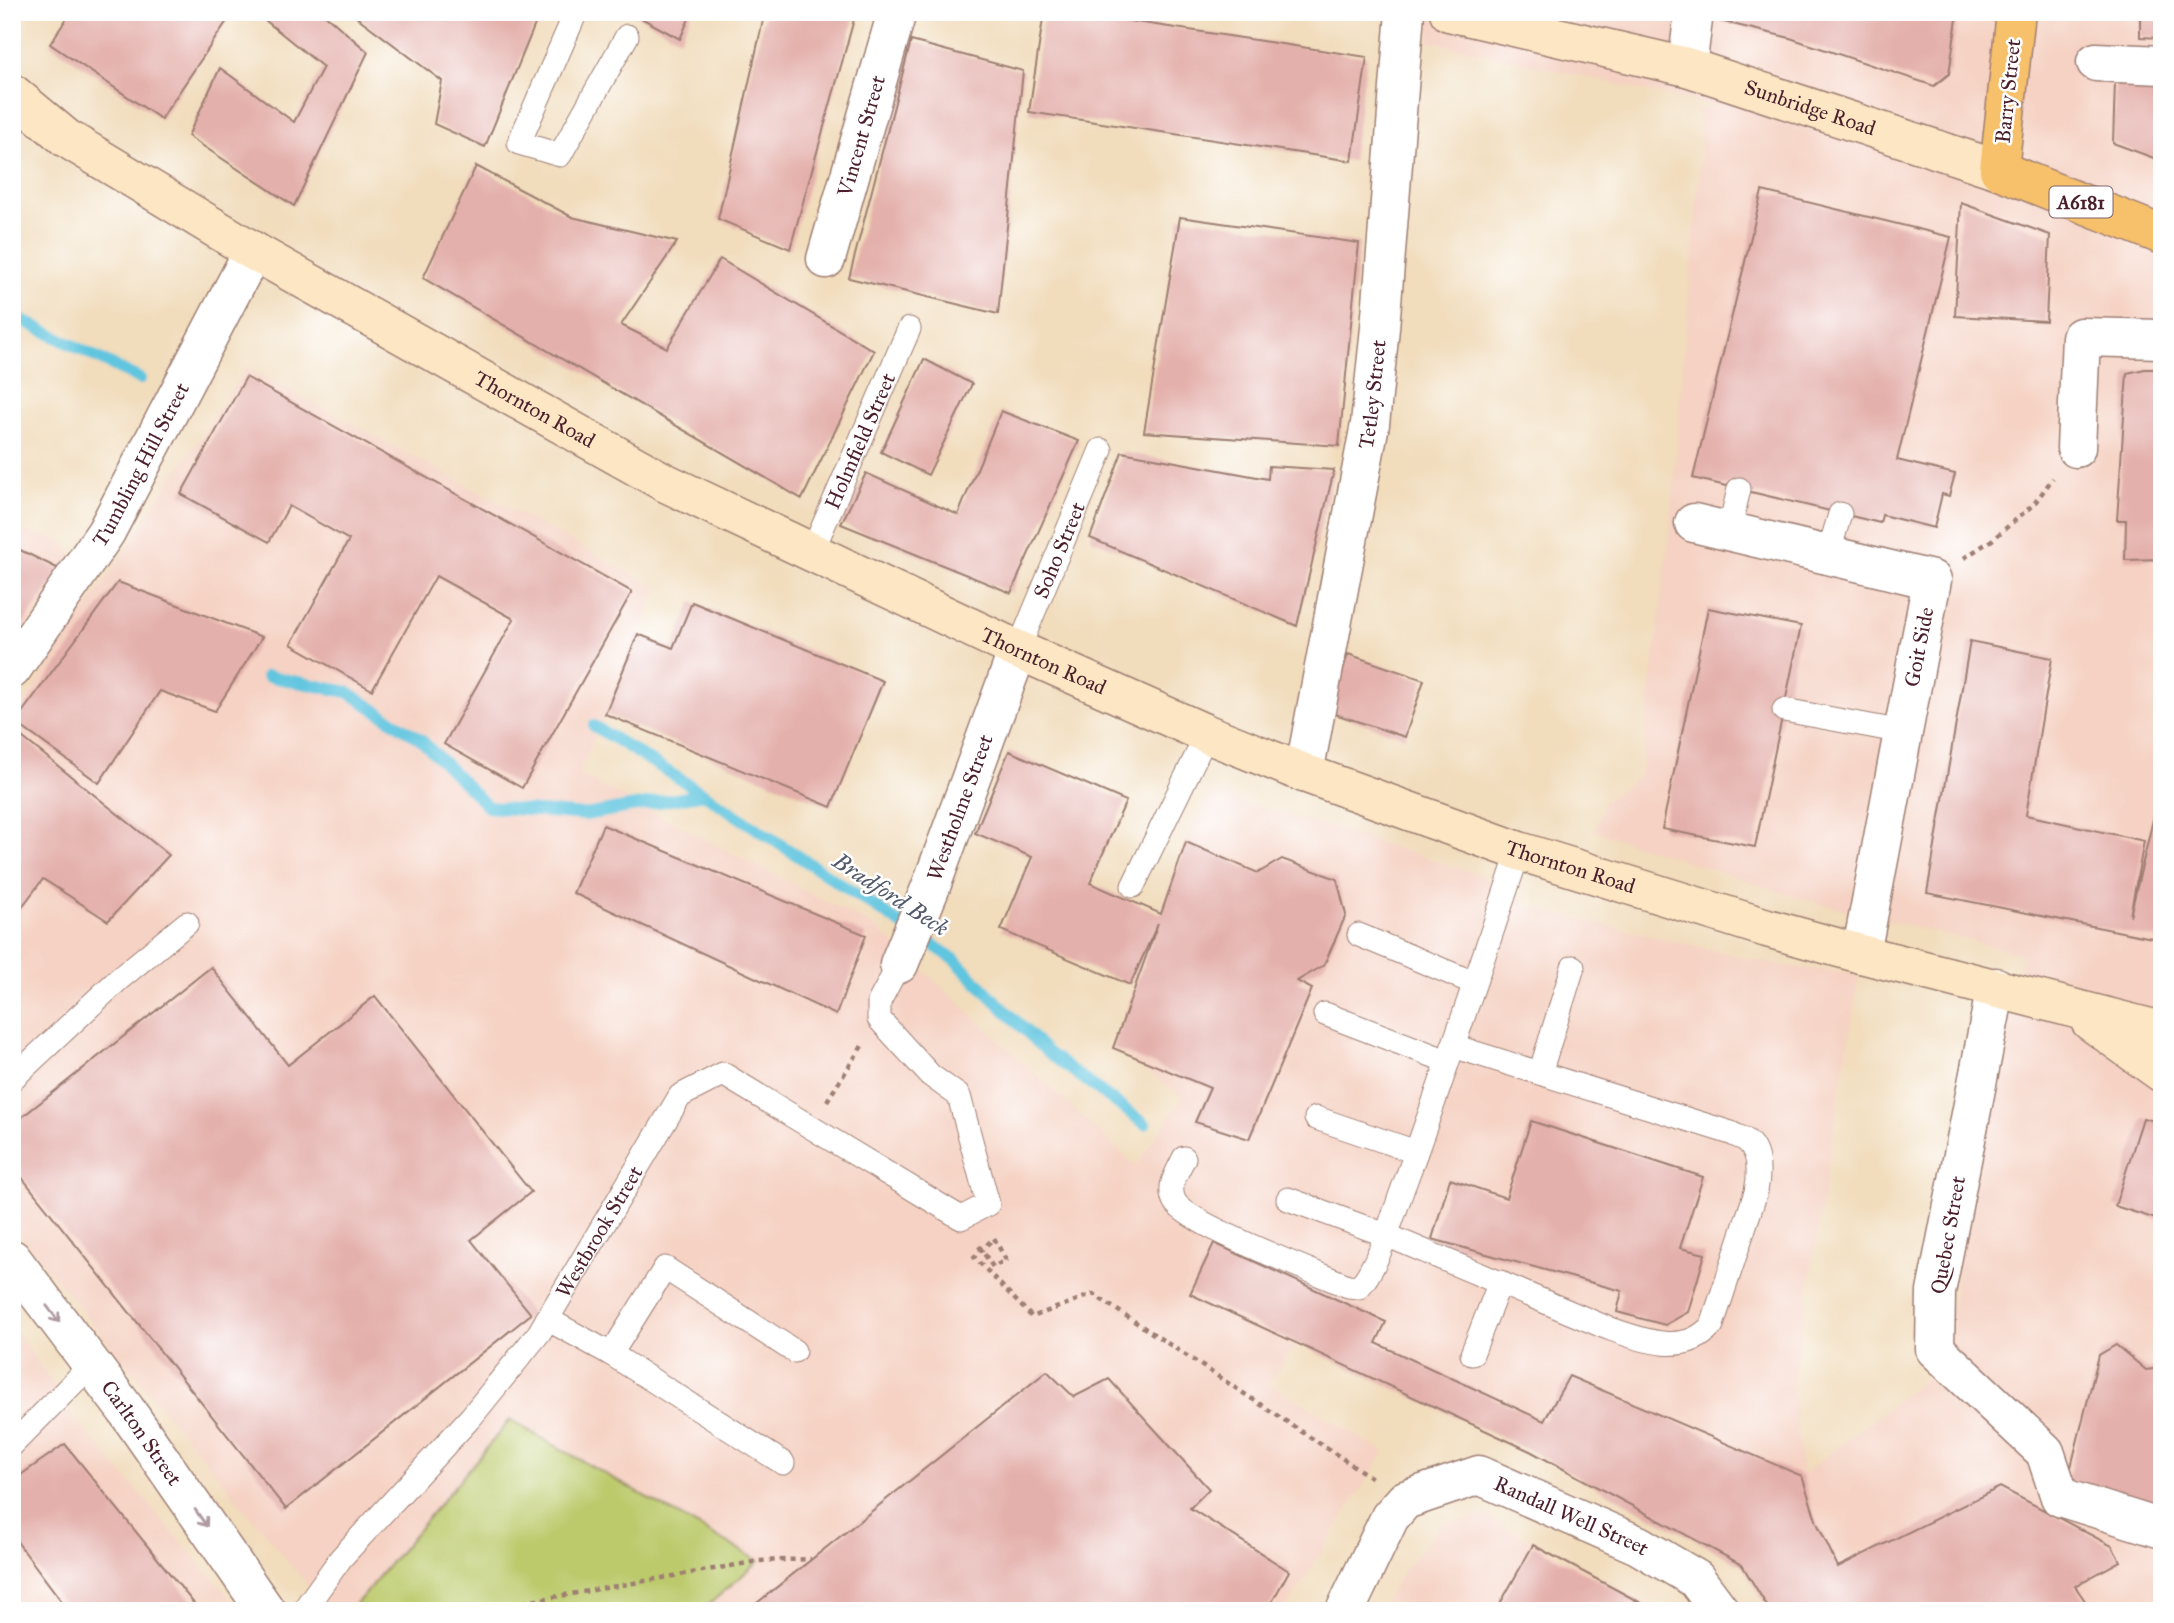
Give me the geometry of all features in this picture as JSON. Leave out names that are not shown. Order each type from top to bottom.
[{"type":"main road","name":"Sunbridge Road","points":[[1448,12],[1688,67],[1999,170],[2162,235]]},
{"type":"main road","name":"Barry Street","points":[[1999,170],[2016,12]]},
{"type":"main road","name":"Thornton Road","points":[[12,93],[66,138],[253,251],[664,482],[1018,650],[1207,734],[1304,773],[1519,851],[1767,928],[2162,1031]]},
{"type":"main road","points":[[2071,1007],[2162,1073]]},
{"type":"street","name":"Vincent Street","points":[[826,259],[897,12]]},
{"type":"street","name":"Tetley Street","points":[[1304,773],[1370,424],[1405,12]]},
{"type":"street","points":[[1688,67],[1694,12]]},
{"type":"street","points":[[2096,62],[2162,65]]},
{"type":"street","name":"Tumbling Hill Street","points":[[12,669],[106,532],[253,251]]},
{"type":"street","points":[[2076,447],[2081,337],[2162,339]]},
{"type":"street","name":"Goit Side","points":[[1712,527],[1932,580],[1861,954]]},
{"type":"street","name":"Westholme Street","points":[[899,964],[930,889],[1018,650]]},
{"type":"street","name":"Quebec Street","points":[[1996,988],[1936,1292],[1935,1349],[2045,1452],[2060,1497],[2162,1529]]},
{"type":"street","name":"Carlton Street","points":[[12,1259],[126,1410],[266,1611]]},
{"type":"street","name":"Randall Well Street","points":[[1405,1500],[1479,1475],[1638,1545],[1696,1580],[1720,1611]]},
{"type":"street","points":[[1345,1611],[1390,1517],[1405,1500]]},
{"type":"lane","points":[[576,12],[519,142],[560,155],[627,36]]},
{"type":"lane","name":"Holmfield Street","points":[[812,552],[909,329]]},
{"type":"lane","name":"Soho Street","points":[[1018,650],[1101,450]]},
{"type":"lane","points":[[1712,527],[1739,489]]},
{"type":"lane","points":[[1828,555],[1840,514]]},
{"type":"lane","points":[[1784,710],[1903,732]]},
{"type":"lane","points":[[1133,886],[1207,734]]},
{"type":"lane","points":[[1184,1158],[1173,1180],[1171,1192],[1175,1203],[1186,1213],[1228,1235],[1348,1286],[1360,1287],[1366,1280],[1386,1235],[1519,851]]},
{"type":"lane","points":[[12,1079],[119,979],[187,923]]},
{"type":"lane","points":[[1359,935],[1474,983]]},
{"type":"lane","points":[[879,1019],[879,1002],[899,964]]},
{"type":"lane","points":[[1540,1073],[1573,967]]},
{"type":"lane","points":[[1288,1199],[1386,1235],[1605,1327],[1638,1339],[1682,1343],[1703,1336],[1712,1325],[1756,1192],[1759,1172],[1756,1156],[1749,1142],[1731,1133],[1540,1073],[1450,1053],[1325,1014]]},
{"type":"lane","name":"Westbrook Street","points":[[303,1611],[341,1558],[471,1417],[539,1333],[680,1096],[723,1074],[961,1218],[988,1204],[959,1096],[930,1075],[879,1019]]},
{"type":"lane","points":[[1316,1118],[1416,1152]]},
{"type":"lane","points":[[611,1354],[665,1268],[794,1350]]},
{"type":"lane","points":[[1472,1354],[1500,1282]]},
{"type":"lane","points":[[547,1319],[611,1354],[783,1463]]},
{"type":"lane","points":[[12,1445],[91,1365]]},
{"type":"path","points":[[1932,580],[1992,540],[2034,504],[2076,447]]},
{"type":"path","points":[[811,1128],[879,1019]]},
{"type":"path","points":[[993,1267],[1006,1260],[994,1238],[974,1257],[1032,1317],[1093,1294],[1405,1500]]},
{"type":"path","points":[[474,1611],[759,1561],[811,1559]]},
{"type":"shaded area","points":[[1431,12],[2162,12],[2162,1611],[1815,1611],[1802,1476],[1569,1376],[1530,1451],[1297,1344],[1269,1383],[1384,1452],[1285,1611],[329,1611],[12,1226],[12,721],[246,367],[658,588],[579,774],[876,927],[1136,1166],[1183,1097],[1113,1048],[1186,842],[1209,793],[1330,827],[1480,875],[1530,907],[1772,964],[1859,975],[1793,1384],[1802,1475],[1941,1366],[1967,1212],[2022,954],[1799,898],[1595,831],[1604,802],[1640,775],[1670,532],[1701,146],[1697,110],[1721,108],[1429,41]]},
{"type":"shaded area","points":[[12,528],[61,540],[74,557],[12,651]]},
{"type":"shaded area","points":[[12,1326],[74,1417],[241,1611],[12,1611]]},
{"type":"shaded area","points":[[1486,1516],[1659,1611],[1378,1611],[1403,1571],[1442,1523]]},
{"type":"green space","points":[[510,1420],[759,1561],[701,1611],[350,1611]]},
{"type":"building","points":[[71,12],[233,12],[161,119],[50,44]]},
{"type":"building","points":[[263,12],[322,12],[368,52],[294,206],[188,136],[220,68],[294,122],[323,67],[260,16]]},
{"type":"building","points":[[350,12],[540,12],[485,147],[434,124],[442,81]]},
{"type":"building","points":[[630,12],[692,12],[680,39]]},
{"type":"building","points":[[765,12],[856,12],[790,249],[718,219]]},
{"type":"building","points":[[1044,12],[1070,12],[1367,57],[1352,161],[1029,112]]},
{"type":"building","points":[[1711,12],[1958,12],[1949,74],[1934,86],[1790,38],[1716,20]]},
{"type":"building","points":[[2140,12],[2162,12],[2162,38],[2140,37]]},
{"type":"building","points":[[911,41],[1023,71],[998,314],[849,278]]},
{"type":"building","points":[[2115,82],[2162,83],[2162,161],[2113,143]]},
{"type":"building","points":[[476,166],[572,217],[677,242],[621,325],[667,348],[720,259],[874,351],[802,499],[423,278]]},
{"type":"building","points":[[1762,191],[1951,237],[1897,460],[1955,474],[1949,496],[1942,494],[1934,528],[1882,515],[1880,523],[1693,478]]},
{"type":"building","points":[[1961,203],[2050,235],[2046,321],[1955,316]]},
{"type":"building","points":[[1180,217],[1359,243],[1339,446],[1144,432]]},
{"type":"building","points":[[924,359],[972,384],[928,475],[881,452]]},
{"type":"building","points":[[2162,369],[2162,559],[2125,560],[2126,520],[2117,520],[2127,373]]},
{"type":"building","points":[[246,377],[632,592],[522,788],[444,744],[514,619],[436,576],[372,690],[291,644],[349,540],[289,506],[269,542],[181,494]]},
{"type":"building","points":[[1001,411],[1079,441],[1011,593],[841,524],[866,473],[958,515]]},
{"type":"building","points":[[1122,452],[1268,479],[1269,466],[1334,470],[1297,626],[1090,538]]},
{"type":"building","points":[[12,546],[61,570],[12,640]]},
{"type":"building","points":[[118,582],[262,637],[215,711],[160,691],[99,783],[15,722]]},
{"type":"building","points":[[692,602],[883,681],[831,807],[605,714],[638,634],[673,648]]},
{"type":"building","points":[[1708,608],[1801,626],[1755,847],[1662,829]]},
{"type":"building","points":[[1970,641],[2052,658],[2026,815],[2144,841],[2130,916],[2157,803],[2162,804],[2162,940],[1927,893]]},
{"type":"building","points":[[1348,654],[1424,680],[1405,737],[1329,712]]},
{"type":"building","points":[[12,729],[169,855],[108,921],[43,879],[12,920]]},
{"type":"building","points":[[1009,751],[1126,801],[1090,883],[1161,914],[1186,842],[1258,873],[1282,859],[1337,879],[1346,915],[1324,965],[1297,981],[1312,989],[1249,1139],[1195,1122],[1210,1088],[1113,1048],[1158,923],[1130,985],[1001,930],[1032,857],[975,833]]},
{"type":"building","points":[[603,825],[866,935],[836,1015],[573,893]]},
{"type":"building","points":[[211,967],[288,1065],[375,996],[531,1192],[471,1240],[531,1314],[286,1509],[12,1165],[12,1125]]},
{"type":"building","points":[[2143,1118],[2162,1123],[2162,1221],[2115,1206]]},
{"type":"building","points":[[1531,1121],[1703,1177],[1680,1248],[1705,1254],[1688,1312],[1665,1325],[1617,1312],[1622,1291],[1432,1239],[1450,1179],[1506,1198]]},
{"type":"building","points":[[1214,1243],[1386,1322],[1376,1343],[1544,1421],[1569,1376],[1802,1476],[1817,1523],[1838,1567],[2000,1487],[2112,1546],[2120,1561],[2075,1586],[2092,1611],[1770,1611],[1742,1565],[1530,1451],[1190,1294]]},
{"type":"building","points":[[2116,1345],[2146,1370],[2162,1368],[2162,1518],[2135,1510],[2068,1479],[2099,1355]]},
{"type":"building","points":[[1047,1371],[1074,1397],[1109,1379],[1209,1489],[1190,1508],[1289,1571],[1267,1611],[747,1611]]},
{"type":"building","points":[[65,1444],[200,1611],[69,1611],[12,1535],[12,1481]]},
{"type":"building","points":[[1533,1545],[1656,1611],[1496,1611]]},
{"type":"waterway","name":"Bradford Beck","points":[[12,315],[140,379]]},
{"type":"waterway","points":[[267,676],[348,692],[420,739],[488,807],[585,815],[704,794]]},
{"type":"waterway","name":"Bradford Beck","points":[[594,726],[704,794],[954,959],[1047,1052],[1145,1124]]}]
